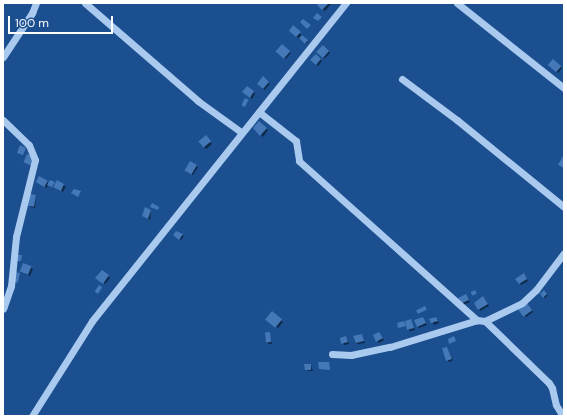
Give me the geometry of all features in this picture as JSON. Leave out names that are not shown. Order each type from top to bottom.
[{"type":"street","points":[[3,57],[32,13],[36,3]]},
{"type":"street","points":[[85,3],[198,101],[241,132]]},
{"type":"street","points":[[32,416],[92,321],[241,132],[260,112],[346,3]]},
{"type":"street","points":[[457,3],[564,88]]},
{"type":"street","points":[[402,79],[457,120],[564,207]]},
{"type":"street","points":[[260,112],[296,141],[299,162],[476,320]]},
{"type":"street","points":[[3,120],[29,145],[35,160],[16,236],[11,286],[3,309]]},
{"type":"street","points":[[332,354],[351,355],[390,347],[476,320],[485,321],[529,297],[564,253]]},
{"type":"street","points":[[485,321],[549,383],[552,388],[556,405],[563,416]]},
{"type":"building","points":[[318,3],[329,3],[322,10],[317,5]]},
{"type":"building","points":[[317,13],[322,17],[318,21],[313,18]]},
{"type":"building","points":[[303,19],[311,25],[307,29],[300,22]]},
{"type":"building","points":[[293,25],[301,32],[296,37],[289,31]]},
{"type":"building","points":[[302,35],[308,40],[305,44],[299,38]]},
{"type":"building","points":[[282,44],[290,51],[284,59],[275,52]]},
{"type":"building","points":[[323,45],[329,51],[323,58],[316,52]]},
{"type":"building","points":[[316,54],[321,59],[316,65],[310,60]]},
{"type":"building","points":[[553,59],[561,66],[556,72],[548,65]]},
{"type":"building","points":[[263,76],[269,82],[263,89],[257,84]]},
{"type":"building","points":[[247,86],[254,91],[250,98],[242,92]]},
{"type":"building","points":[[245,98],[249,100],[245,107],[241,105]]},
{"type":"building","points":[[259,121],[267,128],[260,136],[253,128]]},
{"type":"building","points":[[206,135],[211,141],[203,148],[198,141]]},
{"type":"building","points":[[20,145],[26,148],[23,155],[17,153]]},
{"type":"building","points":[[27,154],[34,157],[31,165],[23,162]]},
{"type":"building","points":[[564,154],[564,168],[558,165]]},
{"type":"building","points":[[190,161],[197,165],[191,175],[184,171]]},
{"type":"building","points":[[39,176],[48,181],[44,187],[36,182]]},
{"type":"building","points":[[50,180],[55,182],[52,187],[47,185]]},
{"type":"building","points":[[57,180],[64,184],[61,191],[53,187]]},
{"type":"building","points":[[74,189],[81,191],[78,197],[71,193]]},
{"type":"building","points":[[30,194],[36,195],[34,207],[28,206]]},
{"type":"building","points":[[152,203],[159,207],[158,210],[150,207]]},
{"type":"building","points":[[145,207],[151,210],[148,219],[142,216]]},
{"type":"building","points":[[176,231],[183,234],[179,240],[173,235]]},
{"type":"building","points":[[17,255],[22,255],[21,261],[16,261]]},
{"type":"building","points":[[23,263],[31,266],[28,275],[20,271]]},
{"type":"building","points":[[102,270],[109,275],[103,284],[95,278]]},
{"type":"building","points":[[15,272],[20,273],[18,283],[13,282]]},
{"type":"building","points":[[524,273],[527,279],[519,284],[515,279]]},
{"type":"building","points":[[99,285],[102,287],[98,294],[95,292]]},
{"type":"building","points":[[475,290],[477,294],[472,296],[471,292]]},
{"type":"building","points":[[544,290],[547,294],[543,298],[540,294]]},
{"type":"building","points":[[466,294],[469,300],[460,304],[458,298]]},
{"type":"building","points":[[483,296],[488,304],[478,310],[474,303]]},
{"type":"building","points":[[527,303],[532,310],[523,317],[518,309]]},
{"type":"building","points":[[425,306],[427,310],[418,314],[416,311]]},
{"type":"building","points":[[272,311],[282,319],[275,328],[265,320]]},
{"type":"building","points":[[423,317],[426,323],[417,327],[414,320]]},
{"type":"building","points":[[436,317],[438,321],[431,323],[429,319]]},
{"type":"building","points":[[411,319],[414,328],[407,330],[405,321]]},
{"type":"building","points":[[404,321],[406,326],[398,328],[397,323]]},
{"type":"building","points":[[270,332],[271,342],[266,342],[265,333]]},
{"type":"building","points":[[379,332],[383,338],[376,342],[373,335]]},
{"type":"building","points":[[362,334],[364,341],[356,343],[353,336]]},
{"type":"building","points":[[346,336],[348,342],[341,344],[340,338]]},
{"type":"building","points":[[454,336],[456,341],[449,344],[448,339]]},
{"type":"building","points":[[447,347],[452,359],[446,361],[442,348]]},
{"type":"building","points":[[318,362],[329,362],[330,370],[319,369]]},
{"type":"building","points":[[304,364],[311,364],[311,370],[305,370]]}]
